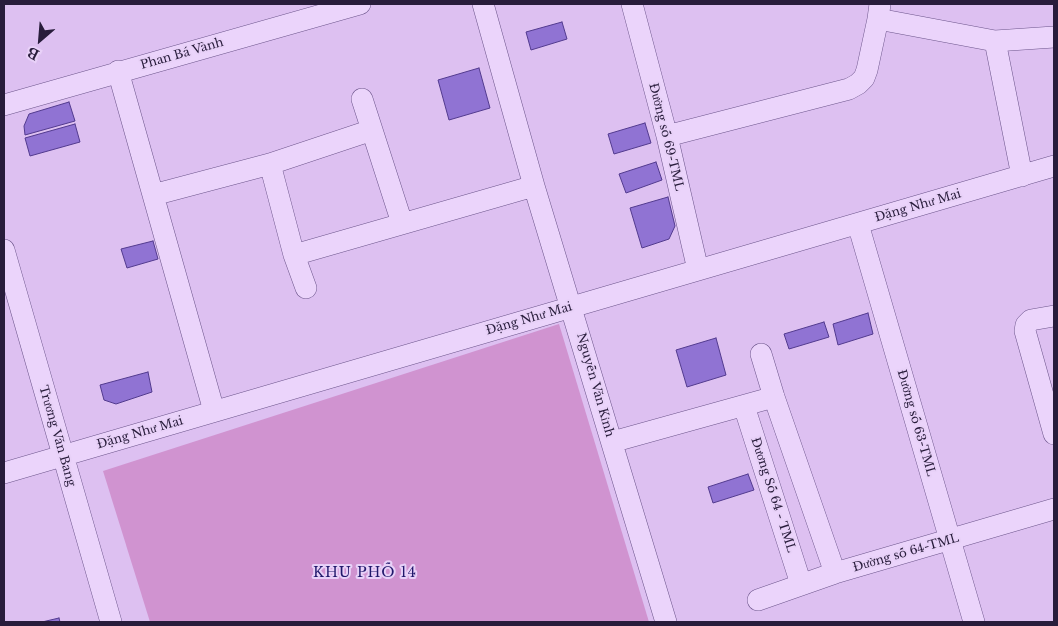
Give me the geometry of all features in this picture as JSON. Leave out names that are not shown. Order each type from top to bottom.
[{"type":"street","name":"Phan Bá Vành","points":[[4,105],[118,71],[360,4]]},
{"type":"street","name":"Nguyễn Văn Kỉnh","points":[[482,4],[534,186],[666,622]]},
{"type":"street","name":"Đường số 69-TML","points":[[632,4],[667,136],[698,270]]},
{"type":"street","points":[[667,136],[849,89],[858,84],[864,78],[867,70],[879,11],[995,41],[1054,37]]},
{"type":"street","points":[[995,41],[1022,176]]},
{"type":"street","points":[[118,71],[214,411]]},
{"type":"street","points":[[362,99],[402,223]]},
{"type":"street","points":[[153,195],[270,164],[372,130]]},
{"type":"street","points":[[270,164],[294,255],[306,288]]},
{"type":"street","name":"Đặng Như Mai","points":[[4,473],[1054,166]]},
{"type":"street","points":[[294,255],[534,186]]},
{"type":"street","name":"Đường số 63-TML","points":[[858,224],[974,622]]},
{"type":"street","name":"Trương Văn Bang","points":[[4,250],[111,622]]},
{"type":"street","points":[[1054,316],[1031,320],[1026,325],[1025,331],[1054,434]]},
{"type":"street","points":[[761,354],[835,573]]},
{"type":"street","points":[[612,442],[774,397]]},
{"type":"street","name":"Đương Số 64 - TML","points":[[744,406],[801,584]]},
{"type":"street","name":"Đường số 64-TML","points":[[758,600],[835,573],[1054,509]]},
{"type":"shaded area","points":[[559,324],[649,622],[150,622],[103,471]]},
{"type":"building","points":[[562,22],[567,39],[531,50],[526,32]]},
{"type":"building","points":[[479,68],[490,108],[449,120],[438,80]]},
{"type":"building","points":[[69,102],[75,121],[25,135],[24,126],[29,114]]},
{"type":"building","points":[[645,123],[651,143],[614,154],[608,134]]},
{"type":"building","points":[[75,124],[80,142],[30,156],[25,138]]},
{"type":"building","points":[[656,162],[662,180],[626,193],[619,174]]},
{"type":"building","points":[[668,197],[675,226],[669,239],[642,248],[630,208]]},
{"type":"building","points":[[153,241],[158,259],[127,268],[121,249]]},
{"type":"building","points":[[868,313],[873,334],[838,345],[833,324]]},
{"type":"building","points":[[824,322],[829,337],[789,349],[784,334]]},
{"type":"building","points":[[716,338],[726,375],[687,387],[676,350]]},
{"type":"building","points":[[148,372],[152,392],[116,404],[104,400],[100,385]]},
{"type":"building","points":[[748,474],[754,490],[713,503],[708,487]]},
{"type":"building","points":[[59,618],[60,622],[42,622]]},
{"type":"district","name":"KHU PHỐ 14","points":[[365,573]]}]
